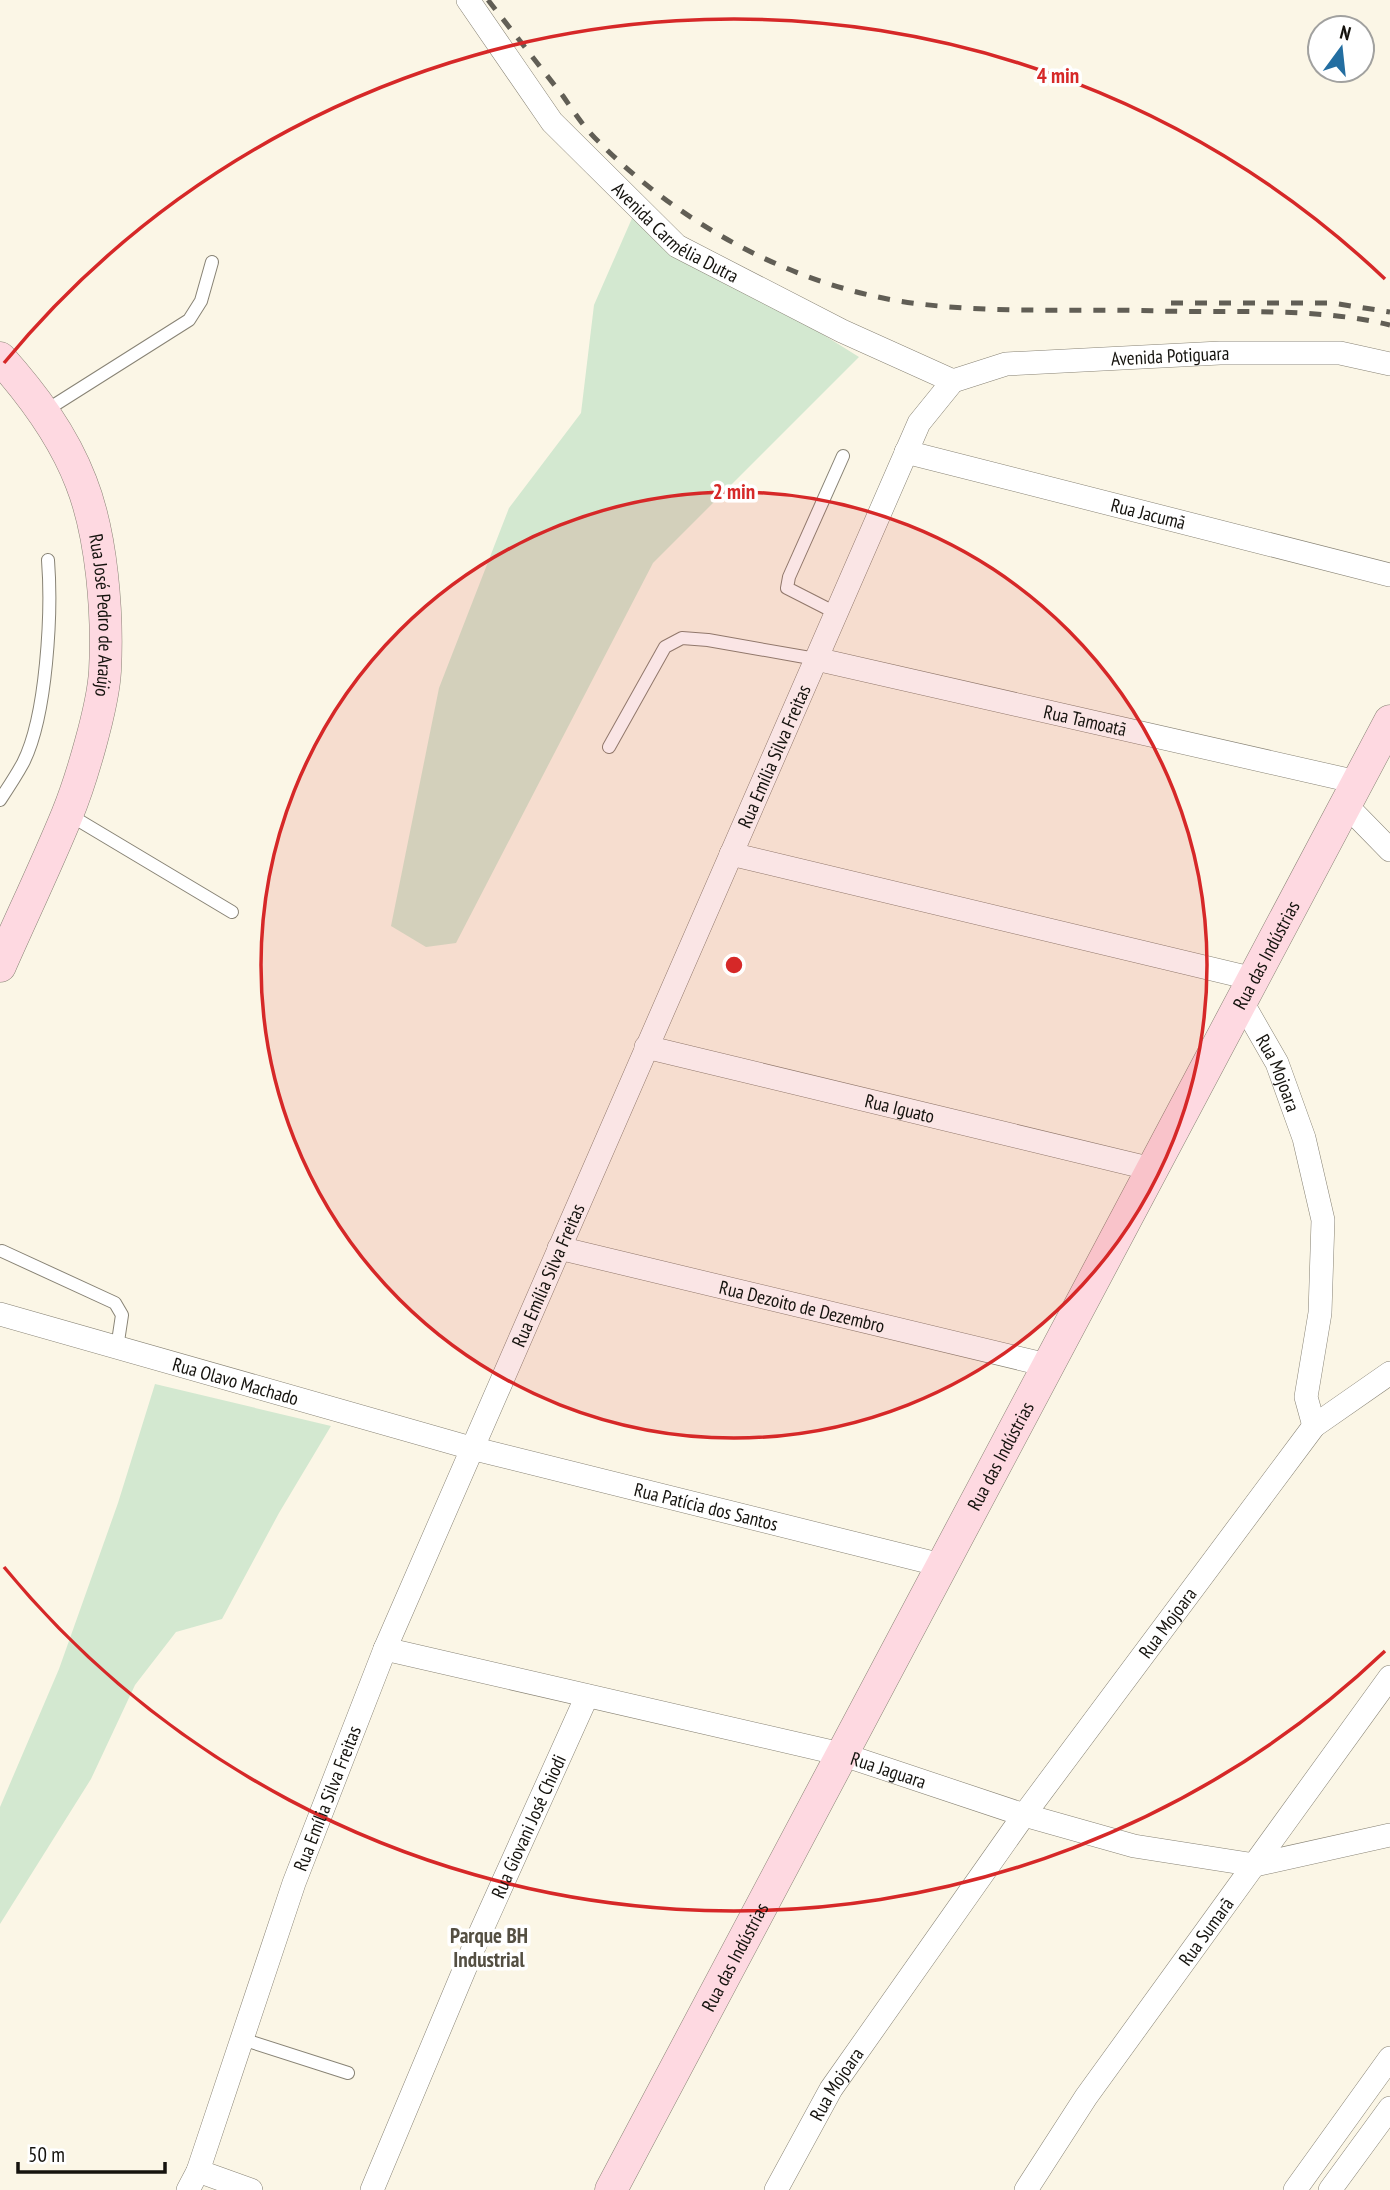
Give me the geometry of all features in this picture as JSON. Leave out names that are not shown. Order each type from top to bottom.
[{"type":"street","name":"Avenida Carmélia Dutra","points":[[468,0],[552,122],[677,246],[842,331],[953,381]]},
{"type":"street","name":"Avenida Potiguara","points":[[953,381],[1006,364],[1220,353],[1340,353],[1390,364]]},
{"type":"street","name":"Rua José Pedro de Araújo","points":[[0,358],[45,411],[82,482],[97,547],[104,611],[105,674],[68,814],[7,930],[0,967]]},
{"type":"street","name":"Rua Emília Silva Freitas","points":[[193,2181],[294,1883],[386,1649],[471,1448],[906,452],[919,423],[953,381]]},
{"type":"street","name":"Rua Jacumã","points":[[906,452],[1390,575]]},
{"type":"street","name":"Rua Tamoatã","points":[[816,659],[1351,793]]},
{"type":"street","name":"Rua das Indústrias","points":[[611,2190],[1390,721]]},
{"type":"street","points":[[1351,793],[1390,850]]},
{"type":"street","points":[[731,855],[1248,991]]},
{"type":"street","name":"Rua Mojoara","points":[[776,2190],[831,2089],[1024,1815],[1314,1426],[1307,1397],[1320,1313],[1323,1220],[1304,1138],[1278,1063],[1248,991]]},
{"type":"street","name":"Rua Iguato","points":[[646,1047],[1152,1169]]},
{"type":"street","name":"Rua Dezoito de Dezembro","points":[[559,1248],[1047,1365]]},
{"type":"street","name":"Rua Olavo Machado","points":[[0,1314],[471,1448]]},
{"type":"street","points":[[1314,1426],[1390,1373]]},
{"type":"street","name":"Rua Patícia dos Santos","points":[[471,1448],[942,1565]]},
{"type":"street","name":"Rua Jaguara","points":[[386,1649],[841,1754],[1024,1815],[1135,1846],[1255,1865],[1390,1835]]},
{"type":"street","name":"Rua Sumarã","points":[[1026,2190],[1086,2096],[1390,1677]]},
{"type":"street","name":"Rua Giovani José Chiodi","points":[[372,2190],[473,1949],[587,1696]]},
{"type":"street","points":[[1295,2190],[1390,2058]]},
{"type":"street","points":[[1329,2190],[1390,2108]]},
{"type":"street","points":[[193,2181],[251,2190]]},
{"type":"lane","points":[[45,411],[189,320],[201,301],[212,262]]},
{"type":"lane","points":[[836,614],[788,588],[789,578],[843,456]]},
{"type":"lane","points":[[0,800],[24,761],[38,709],[51,598],[48,560]]},
{"type":"lane","points":[[610,747],[665,647],[682,638],[816,659]]},
{"type":"lane","points":[[68,814],[232,912]]},
{"type":"lane","points":[[2,1251],[116,1303],[122,1315],[117,1348]]},
{"type":"lane","points":[[242,2039],[348,2073]]},
{"type":"green space","points":[[633,216],[859,357],[653,563],[456,943],[426,947],[391,926],[439,688],[509,508],[581,413],[594,305]]},
{"type":"green space","points":[[155,1384],[331,1426],[279,1513],[222,1619],[176,1632],[135,1685],[91,1779],[0,1924],[0,1807],[59,1669],[118,1503]]},
{"type":"railway","points":[[488,0],[589,132],[630,171],[662,197],[734,243],[812,278],[893,300],[959,308],[1304,313],[1390,325]]},
{"type":"railway","points":[[1171,303],[1332,303],[1390,312]]},
{"type":"district","name":"Parque BH Industrial","points":[[489,1948]]}]
